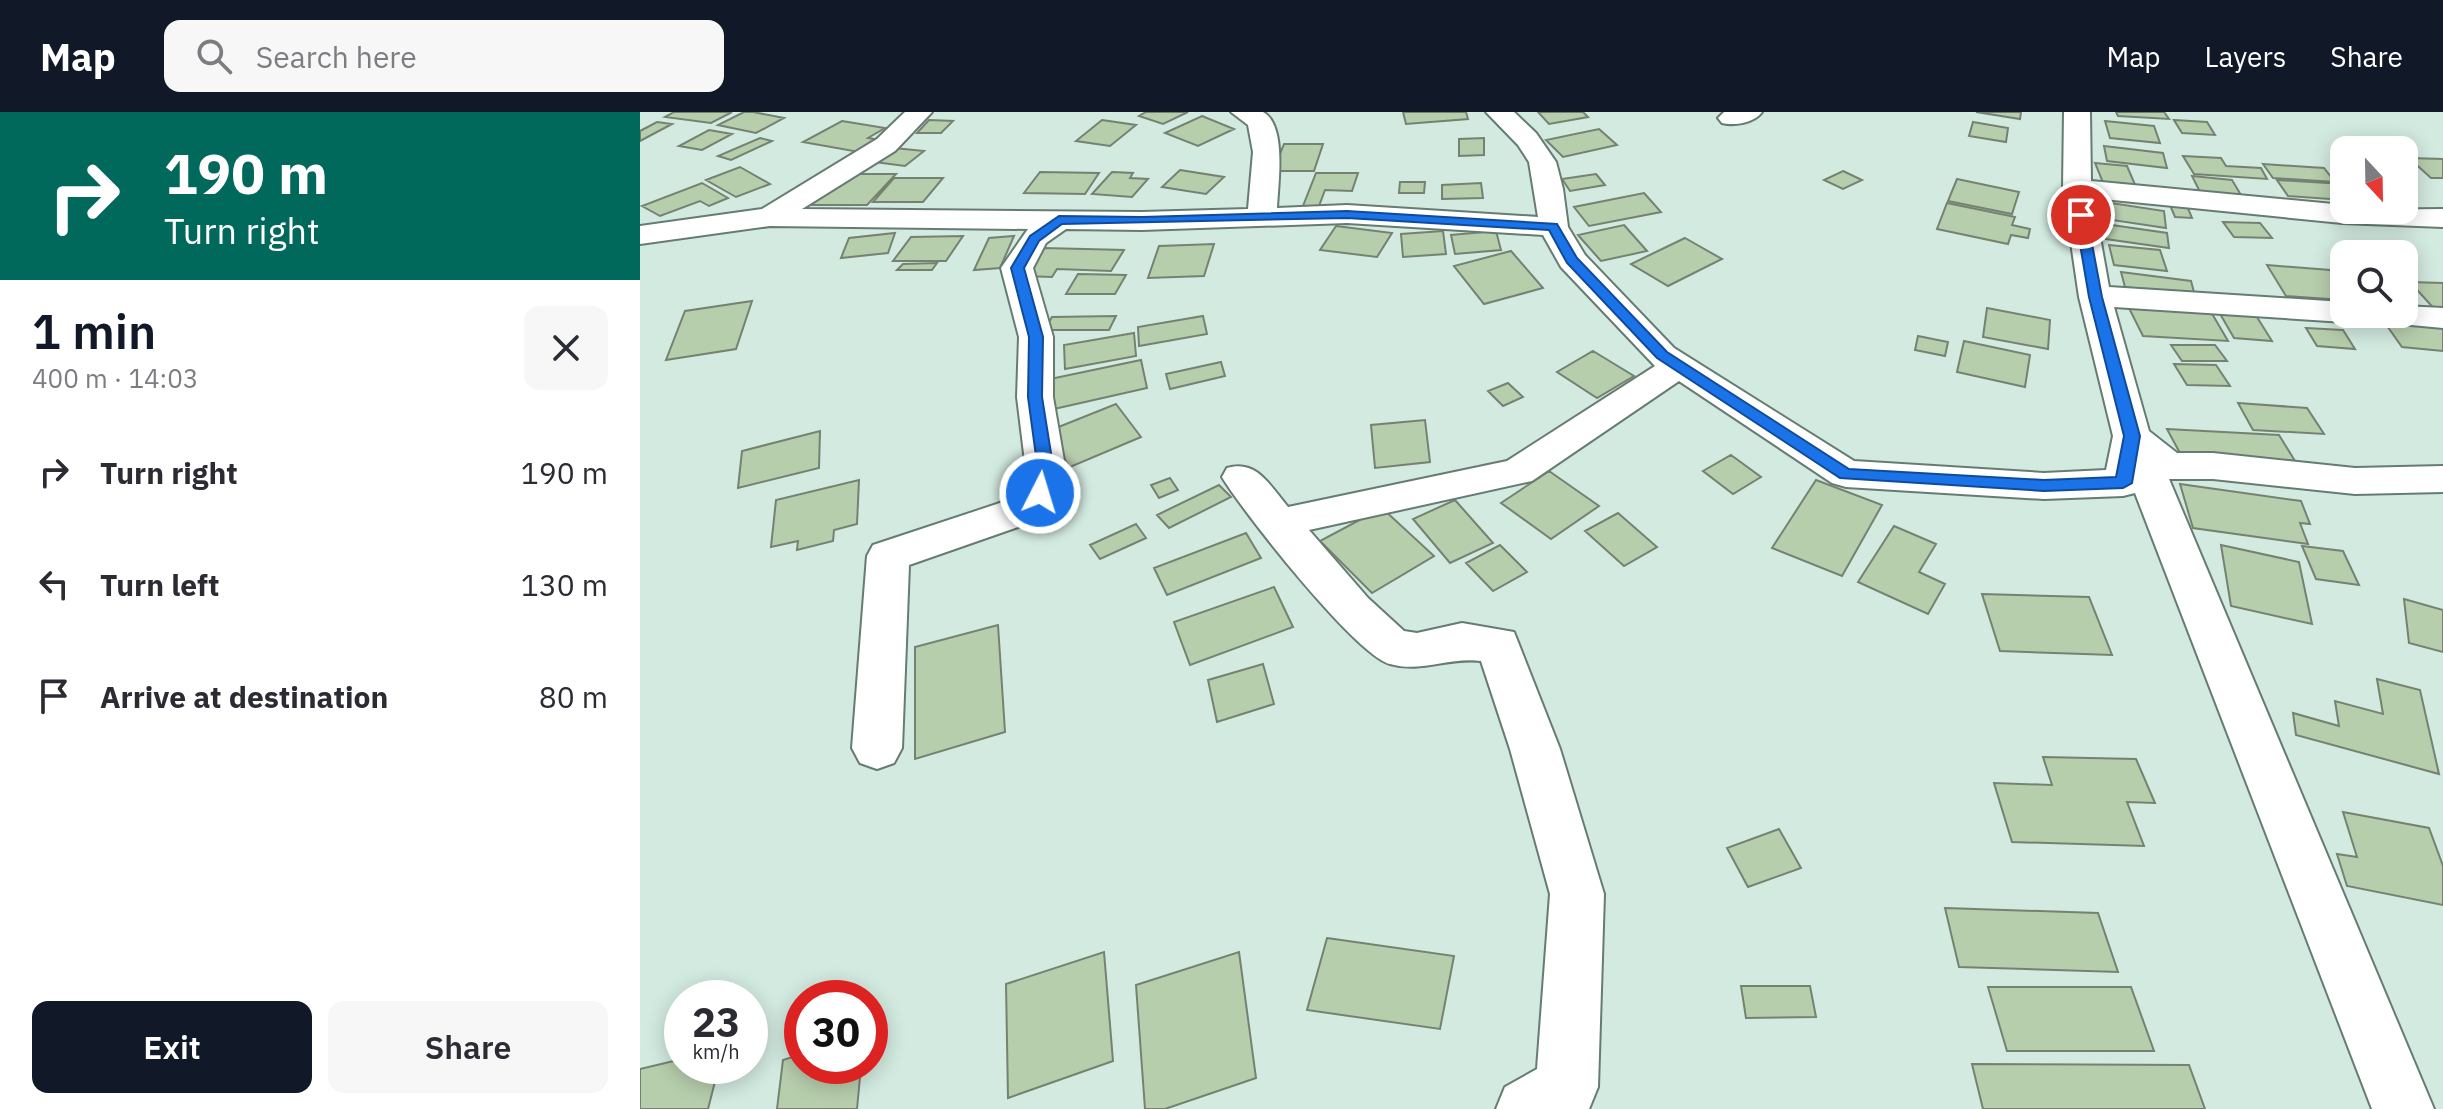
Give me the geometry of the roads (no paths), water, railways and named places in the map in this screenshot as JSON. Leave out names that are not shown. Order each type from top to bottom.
[{"type":"street","points":[[770,217],[886,145],[919,112]]},
{"type":"street","points":[[1244,112],[1260,121],[1266,152],[1262,217]]},
{"type":"street","points":[[1499,112],[1532,140],[1549,175],[1553,227],[1572,260],[1628,322],[1662,355],[1846,474],[2044,486],[2123,483],[2132,436]]},
{"type":"street","points":[[2077,112],[2077,188],[2095,297],[2132,436],[2403,1109]]},
{"type":"street","points":[[2077,188],[2342,214],[2443,218]]},
{"type":"street","points":[[643,232],[770,217],[1059,220],[1347,214],[1553,227]]},
{"type":"street","points":[[877,748],[888,556],[1033,507],[1047,478],[1035,397],[1036,337],[1017,268],[1034,238],[1059,220]]},
{"type":"street","points":[[2095,297],[2137,297],[2330,311]]},
{"type":"street","points":[[2418,316],[2443,318]]},
{"type":"street","points":[[1282,526],[1298,518],[1518,472],[1678,366]]},
{"type":"street","points":[[2132,436],[2168,466],[2213,466],[2355,481],[2443,479]]},
{"type":"street","points":[[1241,477],[1352,610],[1392,647],[1417,651],[1462,641],[1498,645],[1535,749],[1577,894],[1567,1087],[1527,1109]]}]
